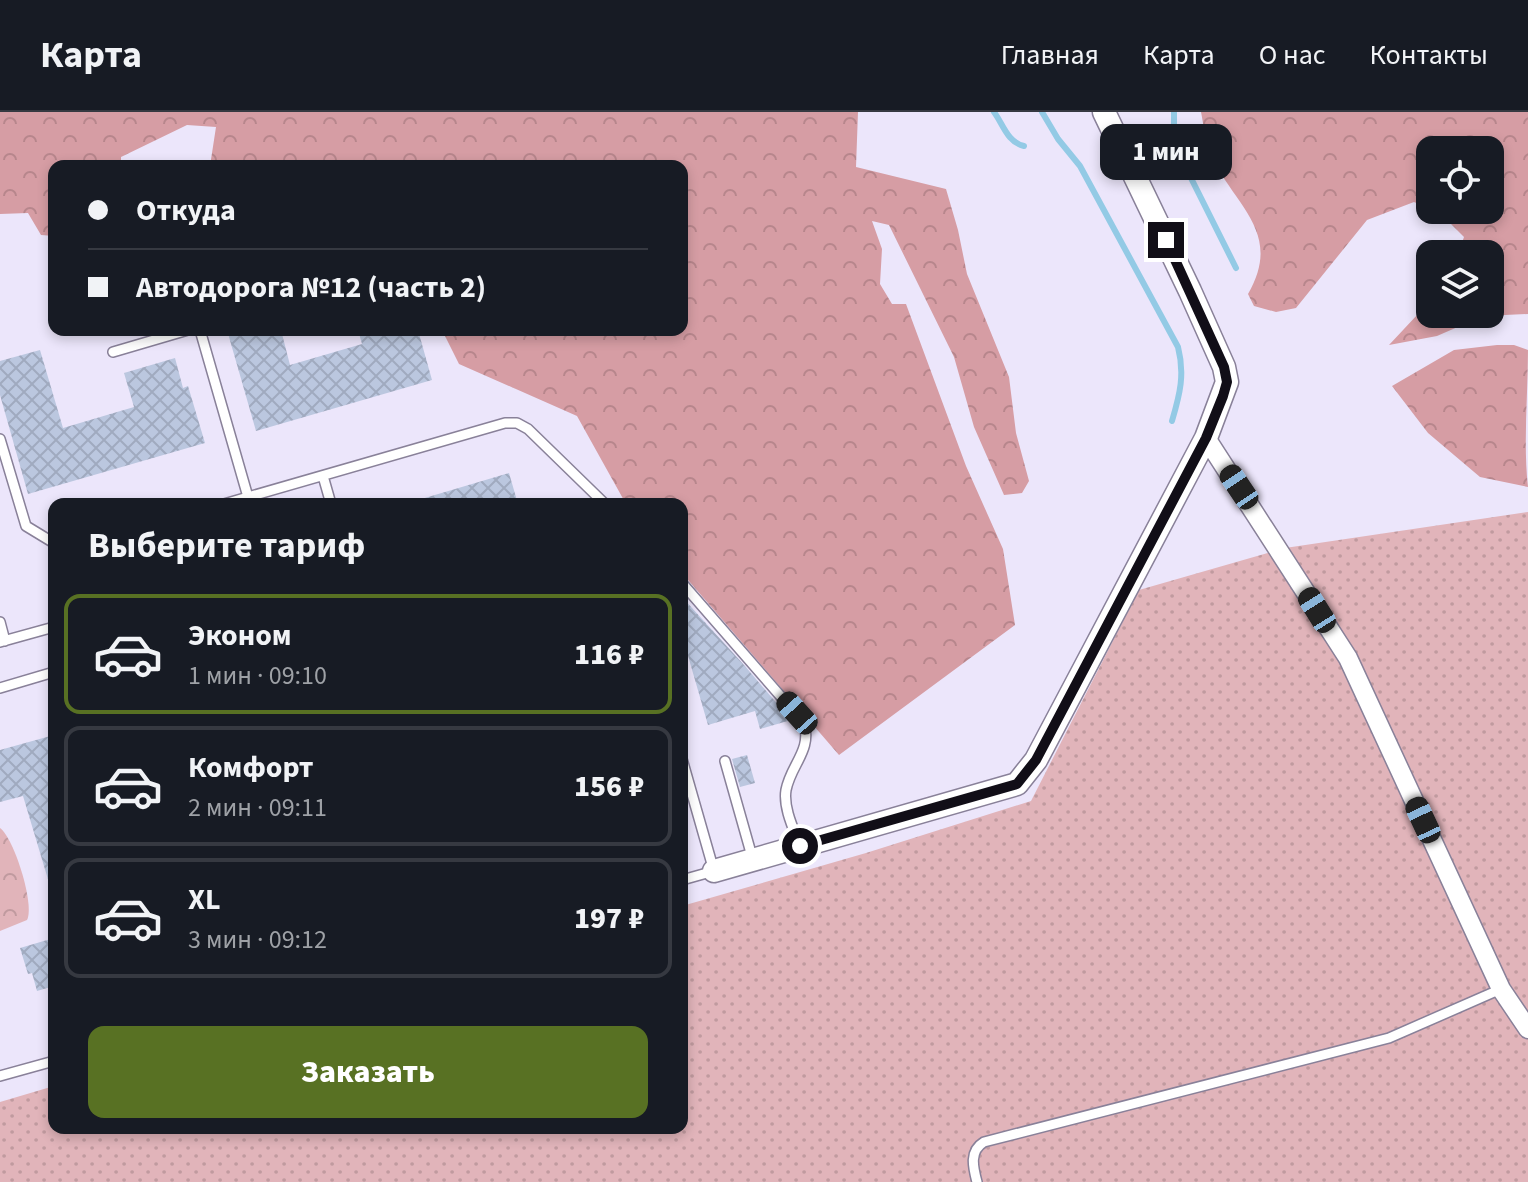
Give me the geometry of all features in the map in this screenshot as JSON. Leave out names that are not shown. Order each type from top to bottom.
[{"type":"street","points":[[714,871],[1017,784],[1036,760],[1206,438],[1227,382],[1224,367],[1104,112]]},
{"type":"street","points":[[1206,438],[1348,658],[1501,989],[1528,1029]]},
{"type":"lane","points":[[113,352],[168,336]]},
{"type":"lane","points":[[202,336],[248,497]]},
{"type":"lane","points":[[245,498],[505,423],[517,423],[528,429],[599,498]]},
{"type":"lane","points":[[0,439],[26,526],[48,539]]},
{"type":"lane","points":[[323,476],[329,498]]},
{"type":"lane","points":[[688,590],[804,723],[806,746],[786,790],[786,801],[800,846]]},
{"type":"lane","points":[[0,622],[3,642],[48,629]]},
{"type":"lane","points":[[0,688],[48,674]]},
{"type":"lane","points":[[725,761],[753,860]]},
{"type":"lane","points":[[688,780],[714,871],[688,878]]},
{"type":"lane","points":[[977,1182],[973,1168],[974,1153],[977,1146],[984,1142],[1389,1038],[1501,989]]},
{"type":"lane","points":[[0,1076],[48,1063]]},
{"type":"green space","points":[[0,112],[858,112],[856,167],[946,189],[967,274],[1009,377],[1016,433],[1029,481],[1022,493],[1004,495],[974,427],[954,357],[889,225],[872,221],[882,249],[880,284],[892,304],[906,304],[966,466],[1003,549],[1015,625],[839,755],[688,580],[688,498],[623,498],[577,416],[459,364],[445,336],[688,336],[688,160],[211,160],[216,127],[187,125],[121,157],[121,160],[48,160],[48,236],[41,235],[28,213],[0,214]]},
{"type":"green space","points":[[1201,112],[1528,112],[1528,314],[1504,315],[1504,240],[1463,240],[1464,237],[1451,224],[1504,224],[1504,136],[1416,136],[1416,203],[1367,220],[1296,308],[1276,312],[1254,306],[1248,294],[1261,255],[1259,239],[1253,223],[1211,155]]},
{"type":"green space","points":[[1416,316],[1416,328],[1455,328],[1437,336],[1389,345]]},
{"type":"green space","points":[[1514,345],[1528,350],[1528,487],[1480,477],[1428,433],[1392,386],[1454,350]]},
{"type":"green space","points":[[1528,512],[1528,1182],[0,1182],[0,1102],[48,1088],[48,1134],[688,1134],[688,904],[1031,801],[1139,590],[1285,548]]},
{"type":"green space","points":[[0,828],[17,858],[26,887],[29,912],[27,920],[0,931]]},
{"type":"building","points":[[229,336],[283,336],[290,365],[362,344],[360,336],[420,336],[432,380],[256,431]]},
{"type":"building","points":[[40,350],[63,428],[134,407],[124,373],[175,358],[183,388],[188,386],[205,443],[28,494],[0,395],[0,361]]},
{"type":"building","points":[[509,473],[516,498],[425,498]]},
{"type":"building","points":[[688,604],[791,720],[760,729],[755,711],[708,725],[688,656]]},
{"type":"building","points":[[48,737],[48,879],[23,796],[0,802],[0,750]]},
{"type":"building","points":[[747,755],[755,783],[740,787],[732,759]]},
{"type":"building","points":[[48,940],[48,988],[37,991],[20,948]]},
{"type":"waterway","points":[[994,112],[1009,137],[1024,146]]},
{"type":"waterway","points":[[1042,112],[1058,139],[1080,166],[1178,347],[1181,384],[1172,421]]},
{"type":"waterway","points":[[1174,112],[1174,133],[1179,154],[1236,268]]},
{"type":"route","points":[[800,846],[1017,784],[1036,760],[1199,453],[1227,382],[1224,367],[1166,240]]}]
